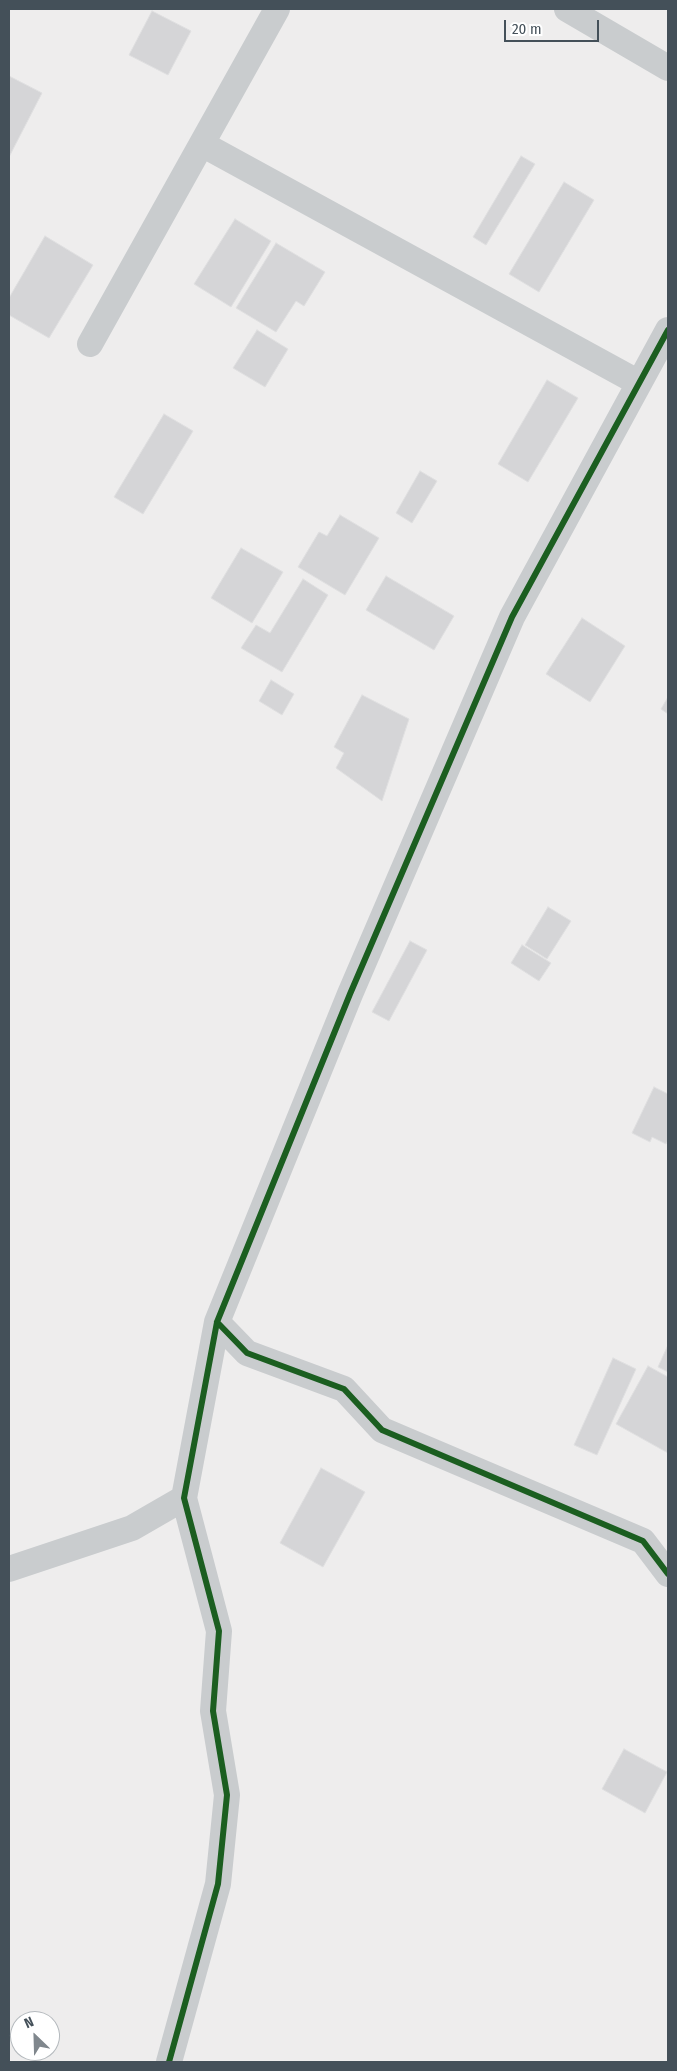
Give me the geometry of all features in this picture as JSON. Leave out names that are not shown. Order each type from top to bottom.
[{"type":"street","points":[[90,344],[277,9]]},
{"type":"street","points":[[567,9],[668,68]]},
{"type":"street","points":[[202,144],[639,383]]},
{"type":"street","points":[[169,2062],[218,1884],[227,1795],[213,1710],[220,1631],[184,1498],[217,1322],[350,994],[512,617],[668,330]]},
{"type":"street","points":[[217,1322],[247,1353],[344,1389],[382,1430],[643,1541],[668,1574]]},
{"type":"street","points":[[9,1569],[132,1528],[184,1498]]},
{"type":"building","points":[[152,11],[191,31],[168,75],[129,55]]},
{"type":"building","points":[[9,76],[42,93],[9,157]]},
{"type":"building","points":[[521,156],[535,164],[486,245],[473,237]]},
{"type":"building","points":[[564,182],[594,200],[539,292],[509,274]]},
{"type":"building","points":[[235,219],[271,241],[231,307],[194,284]]},
{"type":"building","points":[[45,236],[93,265],[49,338],[9,315],[9,298]]},
{"type":"building","points":[[276,243],[325,272],[304,306],[296,301],[276,332],[236,308]]},
{"type":"building","points":[[257,330],[288,349],[265,387],[233,368]]},
{"type":"building","points":[[547,380],[578,398],[528,482],[498,464]]},
{"type":"building","points":[[164,414],[193,431],[143,514],[114,497]]},
{"type":"building","points":[[420,471],[437,481],[412,523],[396,513]]},
{"type":"building","points":[[340,515],[379,538],[345,595],[298,567],[319,532],[327,536]]},
{"type":"building","points":[[241,548],[283,572],[252,623],[211,598]]},
{"type":"building","points":[[386,576],[454,616],[434,650],[366,610]]},
{"type":"building","points":[[303,579],[328,595],[282,672],[241,648],[256,625],[270,633]]},
{"type":"building","points":[[582,618],[625,646],[590,702],[546,674]]},
{"type":"building","points":[[271,680],[294,694],[282,715],[259,701]]},
{"type":"building","points":[[362,695],[409,719],[382,801],[336,768],[344,753],[334,747]]},
{"type":"building","points":[[668,697],[668,714],[661,709]]},
{"type":"building","points":[[548,907],[571,921],[547,959],[525,945]]},
{"type":"building","points":[[410,941],[427,950],[389,1021],[372,1012]]},
{"type":"building","points":[[522,945],[551,963],[539,981],[511,963]]},
{"type":"building","points":[[654,1087],[668,1094],[668,1140],[666,1144],[652,1137],[650,1142],[632,1133]]},
{"type":"building","points":[[668,1345],[668,1372],[658,1367]]},
{"type":"building","points":[[613,1358],[636,1369],[597,1455],[574,1445]]},
{"type":"building","points":[[648,1366],[668,1377],[668,1453],[616,1424]]},
{"type":"building","points":[[321,1468],[365,1492],[323,1567],[280,1543]]},
{"type":"building","points":[[624,1749],[667,1772],[645,1813],[602,1789]]},
{"type":"cycle path","points":[[169,2062],[218,1884],[227,1795],[213,1711],[219,1631],[184,1498],[217,1322],[350,994],[512,617],[668,330]]},
{"type":"cycle path","points":[[217,1322],[247,1353],[344,1389],[382,1430],[643,1541],[668,1574]]}]
